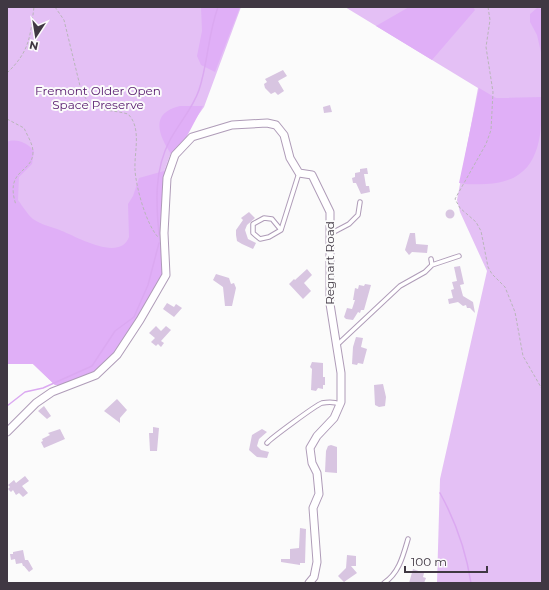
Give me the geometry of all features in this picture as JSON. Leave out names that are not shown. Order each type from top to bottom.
[{"type":"street","points":[[7,432],[36,403],[52,392],[96,375],[117,355],[140,320],[166,275],[164,233],[167,178],[175,155],[192,137],[232,125],[267,123],[276,125],[284,135],[290,158],[299,173]]},
{"type":"street","name":"Regnart Road","points":[[299,173],[312,175],[330,212],[330,304],[341,373],[340,404],[334,418],[317,436],[310,448],[312,463],[317,473],[319,494],[313,508],[317,562],[314,577],[309,583]]},
{"type":"lane","points":[[280,230],[272,219],[264,218],[253,224],[253,233],[260,238],[269,237],[280,230],[299,173]]},
{"type":"lane","points":[[330,234],[349,224],[358,215],[360,202]]},
{"type":"lane","points":[[336,346],[400,286],[425,272],[432,265],[459,256]]},
{"type":"lane","points":[[431,259],[432,265]]},
{"type":"lane","points":[[267,443],[270,438],[288,428],[316,406],[324,403],[340,404]]},
{"type":"lane","points":[[384,583],[390,579],[401,563],[408,539]]},
{"type":"path","points":[[7,73],[21,58],[28,44],[34,7]]},
{"type":"path","points":[[54,7],[64,20],[85,98],[95,107],[128,114],[136,125],[135,172],[138,187],[146,214],[155,234],[160,239]]},
{"type":"path","points":[[488,7],[490,20],[486,47],[493,92],[491,130],[486,144],[455,199],[460,208],[476,222],[481,231],[488,266],[492,274],[505,287],[515,312],[523,356],[542,389]]},
{"type":"path","points":[[7,119],[24,128],[33,152],[31,159],[13,181],[12,192],[16,205]]},
{"type":"green space","name":"Fremont Older Open Space Preserve","points":[[7,7],[241,7],[204,107],[171,153],[164,171],[55,385],[33,364],[7,364]]},
{"type":"green space","points":[[345,7],[542,7],[542,583],[437,583],[440,479],[487,271],[460,212],[457,200],[478,88]]},
{"type":"shaded area","points":[[201,7],[240,7],[215,72],[201,65],[197,56],[202,31]]},
{"type":"shaded area","points":[[409,7],[473,7],[475,10],[432,60],[376,26]]},
{"type":"shaded area","points":[[537,8],[542,9],[542,57],[537,35],[530,22],[530,14]]},
{"type":"shaded area","points":[[479,88],[496,98],[542,97],[539,142],[534,156],[527,167],[518,175],[504,181],[486,184],[459,183]]},
{"type":"shaded area","points":[[180,106],[203,106],[177,155],[168,179],[165,282],[143,320],[97,376],[71,385],[55,385],[33,364],[7,364],[7,142],[22,142],[34,151],[32,164],[19,177],[18,200],[33,219],[98,246],[108,248],[117,247],[124,244],[129,237],[128,204],[133,196],[139,178],[164,171],[171,154],[160,132],[159,125],[161,119],[170,109]]},
{"type":"building","points":[[283,70],[287,76],[278,81],[284,91],[278,95],[275,92],[271,94],[265,88],[264,84],[267,82],[265,79]]},
{"type":"building","points":[[330,105],[332,112],[324,113],[323,107]]},
{"type":"building","points":[[367,168],[368,174],[364,174],[366,186],[369,186],[370,192],[361,194],[356,183],[353,183],[352,178],[355,177],[355,173],[360,172],[360,169]]},
{"type":"building","points":[[450,209],[455,214],[450,219],[445,214]]},
{"type":"building","points":[[249,212],[255,218],[247,225],[245,230],[248,239],[256,243],[253,249],[237,241],[236,235],[236,230],[243,220],[241,218]]},
{"type":"building","points":[[410,233],[415,233],[416,244],[428,245],[427,253],[412,252],[409,255],[405,250]]},
{"type":"building","points":[[460,266],[464,284],[460,285],[463,296],[473,302],[475,313],[470,308],[467,308],[466,305],[463,306],[458,302],[449,304],[448,299],[453,298],[451,290],[454,289],[452,282],[457,281],[454,267]]},
{"type":"building","points":[[307,269],[312,275],[304,283],[311,291],[303,299],[289,284]]},
{"type":"building","points":[[216,274],[229,278],[231,284],[234,283],[236,288],[232,306],[225,306],[223,287],[213,280]]},
{"type":"building","points":[[365,284],[371,285],[364,310],[361,310],[360,313],[358,312],[353,320],[346,319],[344,317],[347,308],[352,309],[355,300],[353,300],[355,288],[358,289],[359,285],[364,286]]},
{"type":"building","points":[[167,303],[174,307],[176,304],[182,308],[174,317],[163,309]]},
{"type":"building","points":[[156,326],[161,331],[166,326],[171,330],[161,341],[164,343],[161,347],[158,344],[156,346],[151,342],[155,338],[149,333]]},
{"type":"building","points":[[356,337],[363,338],[361,347],[367,349],[363,364],[358,363],[357,365],[352,364],[353,347]]},
{"type":"building","points":[[312,362],[323,363],[323,377],[325,377],[325,385],[323,385],[323,389],[318,388],[316,391],[311,390],[312,369],[310,367]]},
{"type":"building","points":[[383,384],[386,397],[385,406],[379,407],[375,405],[374,385]]},
{"type":"building","points":[[117,399],[127,410],[120,418],[120,423],[104,411]]},
{"type":"building","points":[[44,406],[51,416],[47,419],[38,411]]},
{"type":"building","points":[[153,427],[159,428],[157,451],[150,451],[149,433],[153,433]]},
{"type":"building","points":[[60,429],[65,439],[44,448],[41,442],[43,441],[42,439],[50,435],[48,433]]},
{"type":"building","points":[[262,429],[267,432],[259,439],[257,446],[261,450],[269,452],[267,458],[257,457],[249,450],[252,435]]},
{"type":"building","points":[[331,445],[337,447],[337,473],[325,472],[326,451],[328,446]]},
{"type":"building","points":[[25,476],[29,481],[22,486],[28,493],[23,497],[19,493],[16,495],[13,490],[11,492],[8,489],[10,487],[8,485],[14,480],[16,483]]},
{"type":"building","points":[[300,528],[306,529],[305,563],[300,563],[300,565],[281,562],[281,559],[290,559],[290,549],[299,548]]},
{"type":"building","points":[[23,550],[25,560],[28,560],[33,569],[29,572],[22,563],[16,564],[15,559],[11,560],[10,554]]},
{"type":"building","points":[[347,555],[356,556],[356,566],[351,566],[357,573],[344,582],[338,576],[346,568]]},
{"type":"building","points":[[413,569],[424,573],[423,577],[426,578],[424,583],[409,583]]},
{"type":"waterway","points":[[159,235],[157,186],[161,163],[170,140],[193,103],[199,90],[218,7]]},
{"type":"waterway","points":[[7,406],[25,392],[43,388],[92,366],[115,331],[134,317],[148,285],[159,243]]},
{"type":"waterway","points":[[440,493],[460,537],[471,583]]}]
